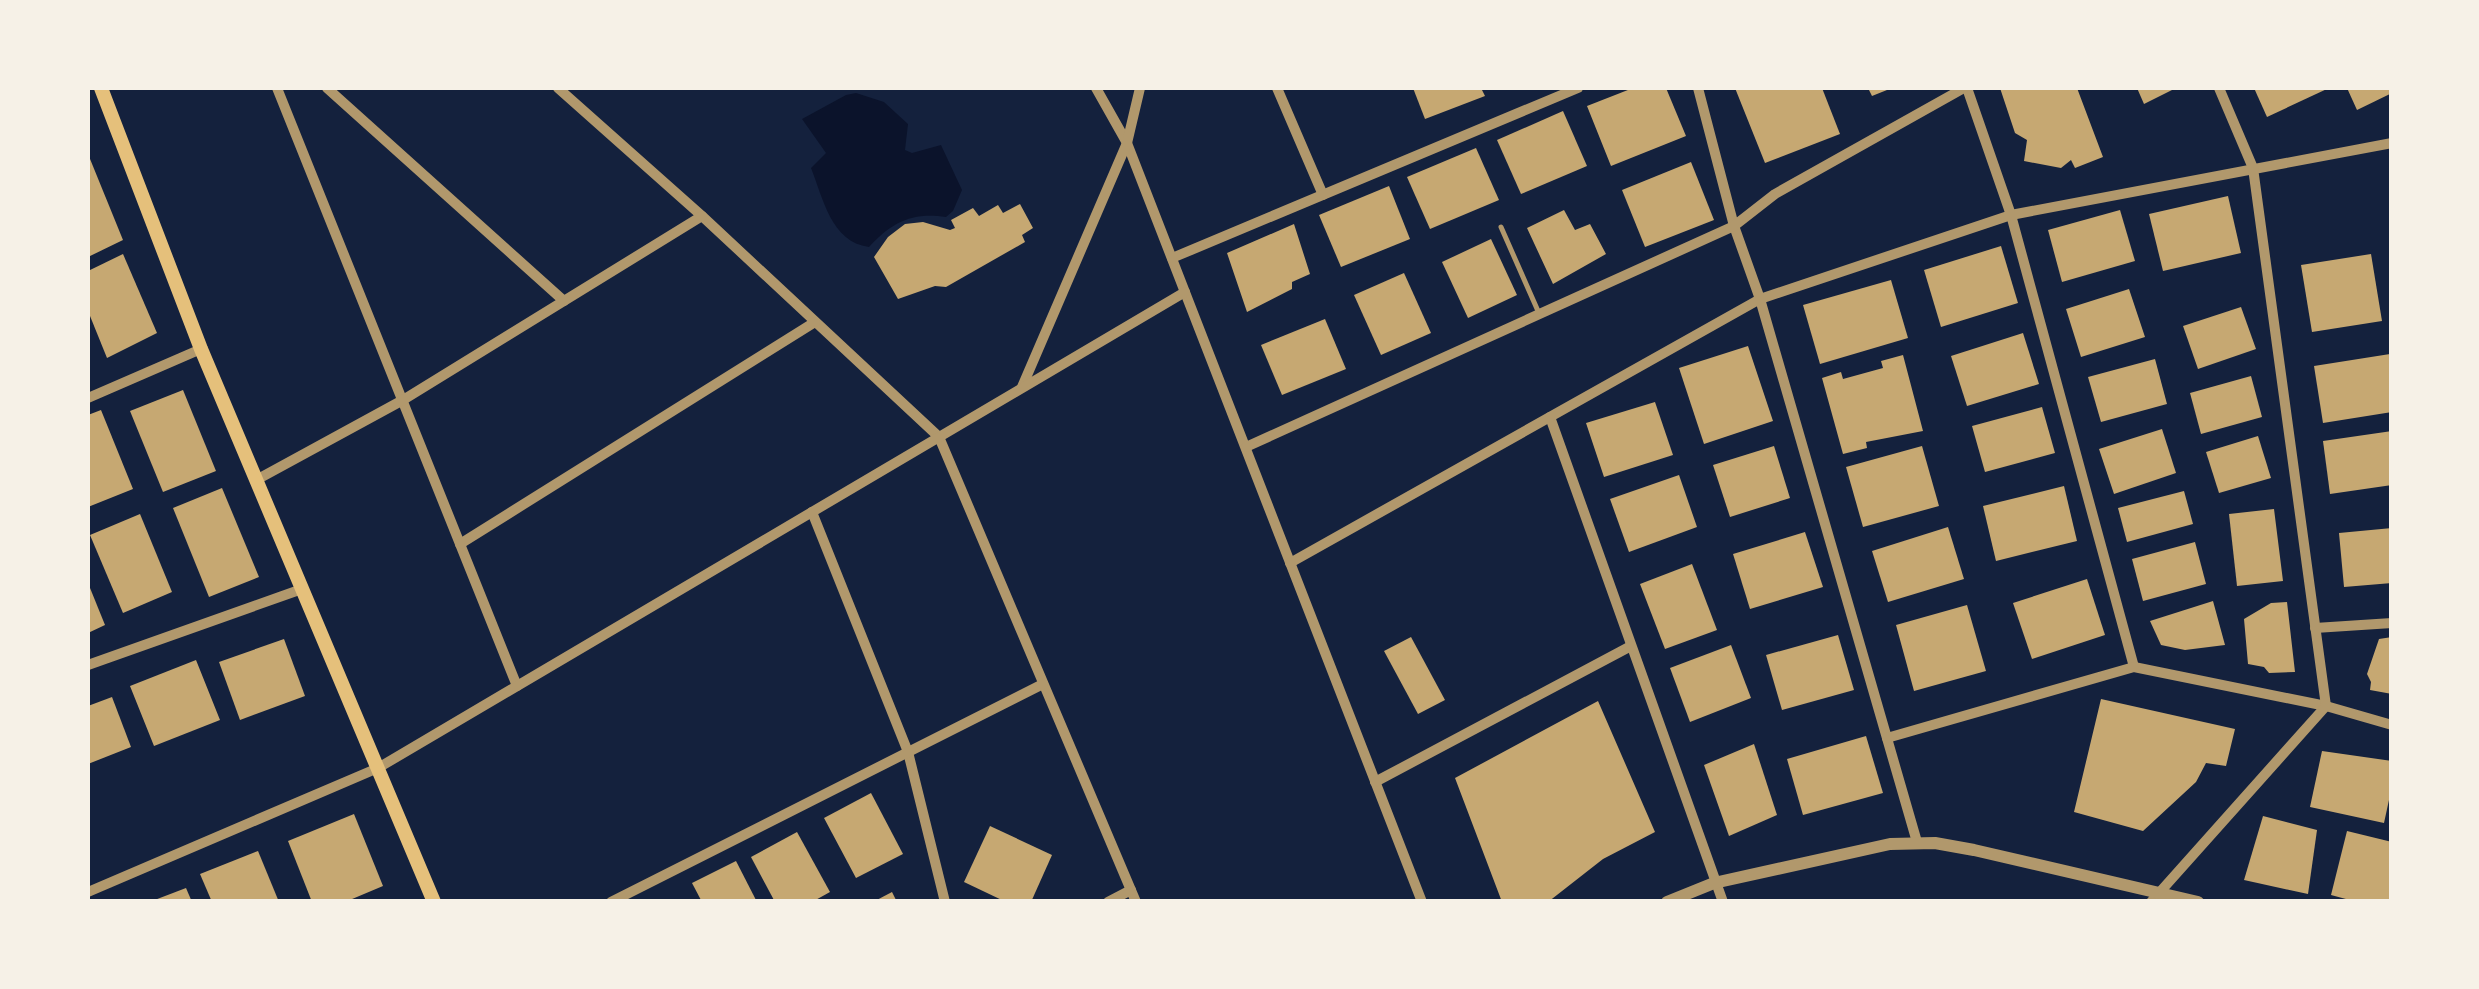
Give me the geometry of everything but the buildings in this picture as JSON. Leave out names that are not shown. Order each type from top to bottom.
[{"type":"main road","points":[[99,90],[200,349],[434,902]]},
{"type":"street","points":[[277,88],[517,686]]},
{"type":"street","points":[[327,88],[564,301]]},
{"type":"street","points":[[558,88],[940,437],[1133,896],[1108,902]]},
{"type":"street","points":[[1096,88],[1128,143],[1422,902]]},
{"type":"street","points":[[1022,388],[1128,143],[1140,88]]},
{"type":"street","points":[[1277,88],[1323,195]]},
{"type":"street","points":[[1172,258],[1578,88]]},
{"type":"street","points":[[1698,88],[1734,226],[1760,299],[1918,842]]},
{"type":"street","points":[[1246,448],[1734,226],[1776,194],[1965,88],[2011,214],[2134,667]]},
{"type":"street","points":[[2155,897],[2326,706],[2253,168],[2219,88]]},
{"type":"street","points":[[1290,563],[1760,299],[2011,214],[2392,143]]},
{"type":"street","points":[[256,480],[403,400],[702,216]]},
{"type":"street","points":[[88,892],[378,768],[1185,292]]},
{"type":"street","points":[[460,544],[814,322]]},
{"type":"street","points":[[88,398],[200,349]]},
{"type":"street","points":[[1550,417],[1723,902]]},
{"type":"street","points":[[812,512],[908,752],[945,902]]},
{"type":"street","points":[[88,665],[302,589]]},
{"type":"street","points":[[2316,628],[2392,622]]},
{"type":"street","points":[[1376,782],[1631,646]]},
{"type":"street","points":[[1887,738],[2134,667],[2326,706],[2392,726]]},
{"type":"street","points":[[612,902],[1043,684]]},
{"type":"street","points":[[1667,902],[1714,883],[1890,844],[1918,842],[1974,850],[2155,897],[2198,902]]},
{"type":"lane","points":[[1501,228],[1540,314]]},
{"type":"water","points":[[856,93],[884,102],[908,124],[905,150],[912,153],[941,145],[962,190],[946,217],[923,216],[903,221],[869,247],[846,237],[830,217],[811,168],[826,153],[802,119]]}]
